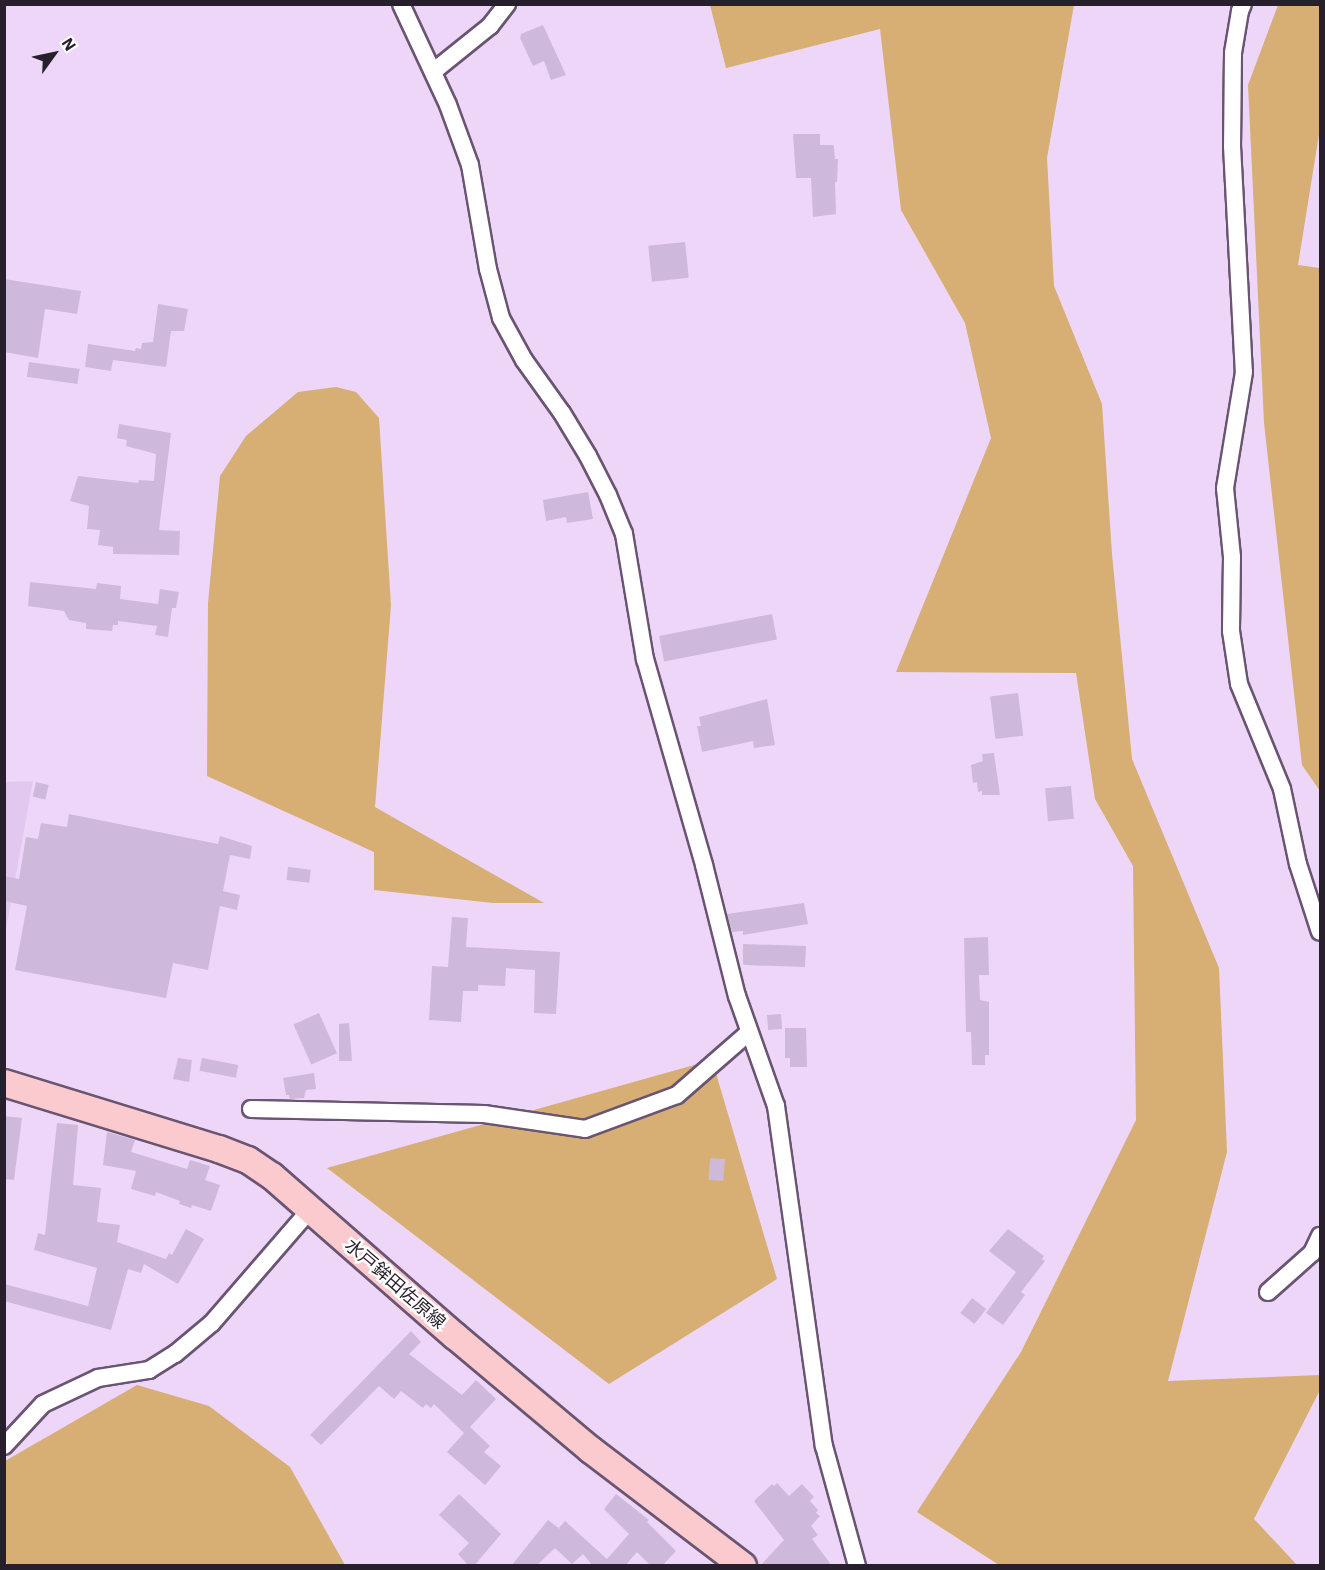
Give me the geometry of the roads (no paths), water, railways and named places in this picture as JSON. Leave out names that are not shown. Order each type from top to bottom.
[{"type":"main road","name":"水戸鉾田佐原線","points":[[4,1083],[248,1160],[272,1176],[455,1336],[591,1450],[742,1566]]},
{"type":"street","points":[[401,4],[434,71],[476,185],[488,269],[501,318],[524,360],[562,413],[588,456],[621,527],[628,549],[645,659],[748,1034],[776,1106],[824,1446],[857,1566]]},
{"type":"street","points":[[434,71],[490,26],[507,4]]},
{"type":"street","points":[[1243,4],[1233,53],[1232,146],[1244,372],[1242,397],[1225,488],[1232,557],[1231,631],[1239,684],[1282,789],[1298,864],[1320,932]]},
{"type":"street","points":[[251,1109],[484,1114],[585,1129],[677,1095],[748,1034]]},
{"type":"street","points":[[4,1446],[43,1404],[98,1378],[149,1370],[175,1354],[212,1323],[310,1210]]},
{"type":"street","points":[[1268,1292],[1312,1253],[1320,1236]]}]
